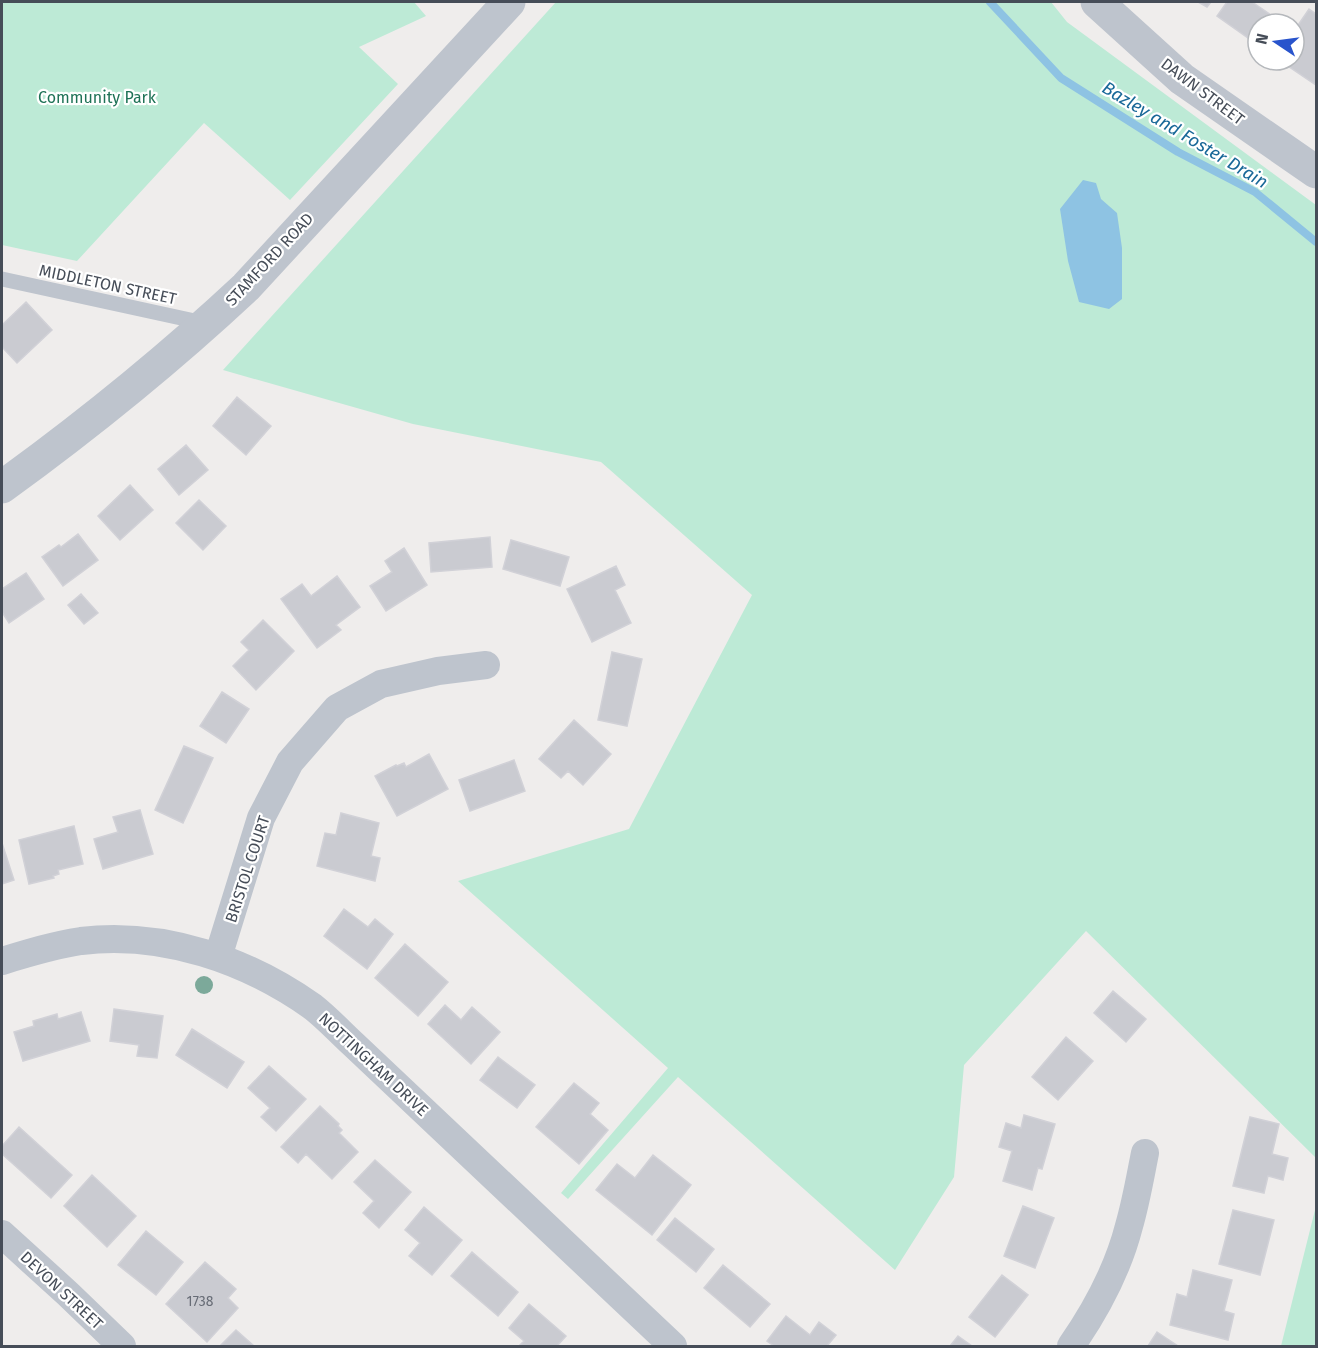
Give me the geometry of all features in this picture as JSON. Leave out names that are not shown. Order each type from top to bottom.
[{"type":"street","name":"STAMFORD ROAD","points":[[2,488],[63,443],[207,324],[246,287],[509,2]]},
{"type":"street","name":"DAWN STREET","points":[[1097,2],[1182,79],[1317,172]]},
{"type":"street","name":"BRISTOL COURT","points":[[218,957],[261,818],[290,762],[338,708],[381,684],[438,670],[486,665]]},
{"type":"street","name":"NOTTINGHAM DRIVE","points":[[2,961],[46,948],[82,941],[141,941],[168,944],[218,957],[279,986],[314,1008],[674,1347]]},
{"type":"street","points":[[1071,1347],[1112,1276],[1129,1227],[1145,1154]]},
{"type":"street","name":"DEVON STREET","points":[[2,1234],[122,1347]]},
{"type":"lane","name":"MIDDLETON STREET","points":[[2,279],[207,324]]},
{"type":"green space","name":"Community Park","points":[[2,2],[414,2],[426,16],[359,47],[398,84],[290,200],[204,123],[77,261],[2,245]]},
{"type":"green space","points":[[556,2],[1051,2],[1067,22],[1316,205],[1316,1158],[1086,931],[964,1065],[954,1177],[895,1270],[678,1077],[568,1199],[561,1193],[668,1068],[458,881],[629,829],[752,595],[601,462],[413,424],[223,370]]},
{"type":"green space","points":[[1316,1206],[1316,1346],[1281,1346]]},
{"type":"water","points":[[1083,180],[1096,183],[1101,199],[1117,213],[1122,248],[1122,299],[1109,309],[1079,302],[1068,261],[1060,209]]},
{"type":"building","points":[[1198,2],[1211,2],[1207,7]]},
{"type":"building","points":[[1227,2],[1252,2],[1267,12],[1246,12],[1246,37],[1217,16]]},
{"type":"building","points":[[1309,9],[1316,14],[1316,85],[1297,72],[1306,72],[1306,13]]},
{"type":"building","points":[[26,302],[52,330],[17,363],[2,347],[2,325]]},
{"type":"building","points":[[237,397],[271,426],[246,455],[213,426]]},
{"type":"building","points":[[186,445],[208,470],[179,495],[158,469]]},
{"type":"building","points":[[130,485],[153,510],[120,540],[98,516]]},
{"type":"building","points":[[199,500],[226,526],[203,550],[176,523]]},
{"type":"building","points":[[78,534],[98,560],[63,586],[42,557],[59,545],[61,547]]},
{"type":"building","points":[[490,537],[492,567],[431,572],[429,543]]},
{"type":"building","points":[[511,540],[569,557],[560,586],[503,569]]},
{"type":"building","points":[[404,548],[427,585],[386,611],[370,586],[392,572],[385,561]]},
{"type":"building","points":[[616,566],[625,585],[615,590],[631,623],[592,642],[567,589]]},
{"type":"building","points":[[26,573],[44,599],[9,623],[2,612],[2,589]]},
{"type":"building","points":[[337,576],[360,607],[336,625],[341,630],[317,648],[281,599],[302,584],[311,596]]},
{"type":"building","points":[[81,594],[98,613],[84,624],[68,605]]},
{"type":"building","points":[[263,620],[294,651],[256,690],[233,666],[249,650],[241,642]]},
{"type":"building","points":[[612,652],[642,659],[627,726],[598,720]]},
{"type":"building","points":[[222,692],[249,709],[226,743],[200,726]]},
{"type":"building","points":[[574,720],[611,754],[583,785],[568,771],[561,778],[539,759]]},
{"type":"building","points":[[184,746],[213,758],[183,823],[155,810]]},
{"type":"building","points":[[429,754],[448,789],[397,816],[375,776],[396,765],[404,763],[406,767]]},
{"type":"building","points":[[514,760],[525,791],[470,811],[459,780]]},
{"type":"building","points":[[140,810],[153,854],[103,869],[94,839],[118,832],[113,817]]},
{"type":"building","points":[[341,813],[379,823],[371,856],[380,858],[375,881],[317,866],[325,833],[336,835]]},
{"type":"building","points":[[74,826],[83,864],[58,870],[59,874],[53,876],[54,878],[29,884],[19,840]]},
{"type":"building","points":[[2,843],[14,880],[2,884]]},
{"type":"building","points":[[344,909],[368,927],[375,919],[393,934],[367,969],[324,936]]},
{"type":"building","points":[[405,944],[448,982],[418,1016],[375,978]]},
{"type":"building","points":[[1113,991],[1146,1019],[1126,1042],[1094,1013]]},
{"type":"building","points":[[445,1005],[461,1020],[472,1007],[500,1032],[471,1064],[428,1024]]},
{"type":"building","points":[[114,1009],[163,1016],[157,1058],[137,1056],[139,1045],[110,1041]]},
{"type":"building","points":[[81,1012],[90,1041],[23,1061],[14,1032],[34,1026],[33,1021],[57,1014],[58,1019]]},
{"type":"building","points":[[192,1029],[244,1062],[227,1088],[176,1055]]},
{"type":"building","points":[[1066,1037],[1093,1061],[1058,1100],[1032,1077]]},
{"type":"building","points":[[498,1057],[535,1085],[517,1108],[480,1080]]},
{"type":"building","points":[[269,1066],[306,1099],[276,1131],[261,1117],[270,1108],[248,1088]]},
{"type":"building","points":[[574,1083],[599,1103],[590,1114],[608,1130],[579,1164],[536,1127]]},
{"type":"building","points":[[320,1106],[339,1124],[342,1130],[339,1133],[358,1152],[332,1179],[306,1154],[298,1163],[281,1147]]},
{"type":"building","points":[[1024,1115],[1055,1124],[1042,1169],[1038,1168],[1032,1190],[1003,1181],[1012,1151],[999,1147],[1006,1123],[1021,1128]]},
{"type":"building","points":[[1250,1117],[1279,1124],[1272,1154],[1288,1158],[1283,1180],[1268,1176],[1264,1193],[1233,1186]]},
{"type":"building","points":[[19,1127],[72,1175],[51,1198],[2,1154],[2,1146]]},
{"type":"building","points":[[653,1155],[691,1185],[652,1235],[596,1190],[617,1164],[635,1178]]},
{"type":"building","points":[[375,1160],[411,1192],[379,1228],[363,1213],[374,1201],[354,1182]]},
{"type":"building","points":[[92,1175],[136,1216],[107,1247],[64,1206]]},
{"type":"building","points":[[1023,1206],[1054,1218],[1035,1268],[1004,1256]]},
{"type":"building","points":[[424,1207],[462,1240],[432,1275],[409,1256],[420,1243],[405,1230]]},
{"type":"building","points":[[1233,1210],[1274,1220],[1260,1275],[1219,1264]]},
{"type":"building","points":[[675,1218],[714,1249],[696,1272],[657,1240]]},
{"type":"building","points":[[146,1231],[183,1262],[156,1295],[118,1265]]},
{"type":"building","points":[[472,1252],[518,1292],[498,1316],[451,1276]]},
{"type":"building","points":[[205,1262],[236,1289],[228,1298],[238,1308],[207,1342],[166,1304]]},
{"type":"building","points":[[723,1265],[770,1304],[750,1327],[704,1288]]},
{"type":"building","points":[[1193,1270],[1232,1280],[1224,1311],[1234,1314],[1228,1340],[1170,1325],[1177,1294],[1187,1297]]},
{"type":"building","points":[[1002,1275],[1028,1295],[995,1337],[969,1317]]},
{"type":"building","points":[[529,1304],[566,1336],[557,1346],[519,1346],[524,1341],[509,1328]]},
{"type":"building","points":[[786,1316],[810,1335],[819,1322],[836,1335],[827,1346],[774,1346],[767,1341]]},
{"type":"building","points":[[236,1330],[254,1346],[220,1346]]},
{"type":"building","points":[[1157,1332],[1178,1346],[1148,1346]]},
{"type":"building","points":[[958,1336],[972,1346],[950,1346]]},
{"type":"waterway","name":"Bazley and Foster Drain","points":[[990,2],[1061,78],[1178,152],[1255,192],[1316,242]]}]
